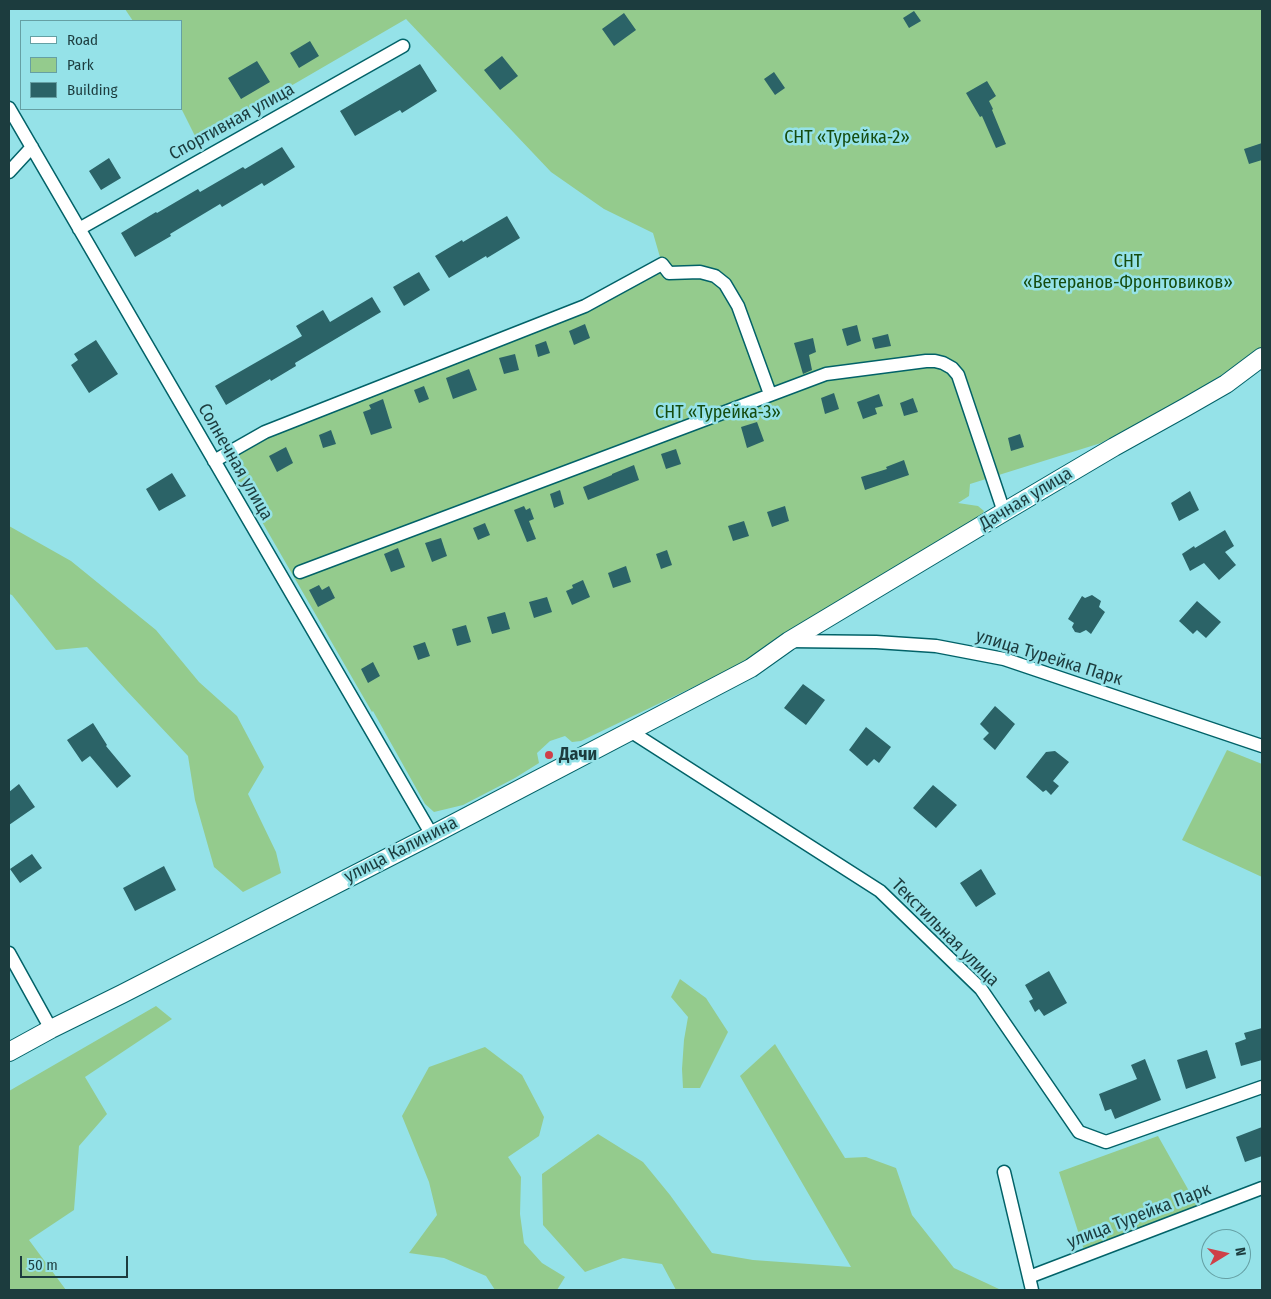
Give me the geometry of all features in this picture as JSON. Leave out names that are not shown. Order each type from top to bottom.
[{"type":"street","name":"Спортивная улица","points":[[79,229],[403,46]]},
{"type":"street","name":"Солнечная улица","points":[[9,108],[432,835]]},
{"type":"street","points":[[9,172],[32,148]]},
{"type":"street","points":[[214,461],[265,432],[586,306],[662,264],[669,273],[700,272],[715,276],[725,284],[738,306],[770,394]]},
{"type":"street","name":"Дачная улица","points":[[789,641],[1114,447],[1226,384],[1262,357]]},
{"type":"street","points":[[300,572],[826,374],[935,361],[952,368],[958,375],[1004,512]]},
{"type":"street","name":"улица Калинина","points":[[9,1052],[432,835],[751,668],[789,641]]},
{"type":"street","name":"улица Турейка Парк","points":[[789,641],[876,642],[936,646],[1004,659],[1262,746]]},
{"type":"street","name":"Текстильная улица","points":[[630,731],[880,891],[981,989],[1079,1132],[1106,1142],[1262,1087]]},
{"type":"street","points":[[9,953],[51,1029]]},
{"type":"street","points":[[1004,1172],[1032,1290]]},
{"type":"street","name":"улица Турейка Парк","points":[[1029,1277],[1262,1188]]},
{"type":"green space","points":[[125,9],[1262,9],[1262,347],[1250,357],[1190,395],[1101,443],[970,484],[969,496],[958,503],[978,506],[984,511],[981,516],[785,643],[581,741],[572,742],[565,736],[550,741],[537,753],[539,763],[515,778],[463,805],[434,812],[425,804],[224,456],[464,354],[662,264],[653,233],[604,209],[551,172],[406,19],[203,137],[201,148],[182,110],[182,20],[132,20]]},
{"type":"green space","points":[[9,526],[71,561],[156,630],[199,682],[237,716],[264,767],[248,794],[276,852],[281,873],[243,892],[214,867],[195,800],[188,756],[87,647],[56,650],[12,595],[9,594]]},
{"type":"green space","points":[[1227,750],[1262,764],[1262,877],[1182,840]]},
{"type":"green space","points":[[680,979],[706,998],[728,1032],[700,1088],[683,1088],[684,1040],[688,1017],[671,997]]},
{"type":"green space","points":[[156,1006],[172,1019],[85,1077],[107,1114],[79,1146],[74,1210],[29,1240],[66,1290],[9,1290],[9,1091]]},
{"type":"green space","points":[[775,1044],[845,1158],[866,1157],[896,1168],[912,1215],[954,1268],[999,1290],[676,1290],[662,1264],[623,1258],[585,1272],[543,1225],[542,1174],[598,1134],[643,1162],[670,1195],[712,1253],[753,1260],[851,1267],[740,1076]]},
{"type":"green space","points":[[485,1047],[522,1075],[544,1117],[539,1136],[508,1157],[521,1177],[520,1214],[524,1243],[542,1263],[565,1277],[557,1290],[495,1290],[486,1276],[444,1258],[409,1253],[437,1215],[429,1182],[402,1116],[429,1067]]},
{"type":"green space","points":[[1158,1136],[1198,1207],[1084,1250],[1059,1172]]},
{"type":"building","points":[[914,11],[921,21],[909,28],[903,18]]},
{"type":"building","points":[[624,13],[636,30],[614,46],[602,29]]},
{"type":"building","points":[[310,41],[319,56],[299,68],[290,53]]},
{"type":"building","points":[[502,56],[518,76],[500,90],[484,70]]},
{"type":"building","points":[[257,61],[270,82],[241,99],[228,78]]},
{"type":"building","points":[[420,64],[437,91],[402,113],[400,110],[355,136],[340,111]]},
{"type":"building","points":[[774,72],[785,88],[775,95],[764,79]]},
{"type":"building","points":[[987,81],[996,96],[989,101],[1006,144],[996,148],[982,116],[980,117],[966,93]]},
{"type":"building","points":[[1262,143],[1262,160],[1249,164],[1244,149]]},
{"type":"building","points":[[282,147],[295,167],[264,186],[262,183],[222,207],[220,204],[135,257],[121,233],[198,189],[200,192]]},
{"type":"building","points":[[109,158],[121,178],[101,190],[89,171]]},
{"type":"building","points":[[507,216],[520,238],[449,278],[435,256]]},
{"type":"building","points":[[419,272],[430,290],[404,306],[393,287]]},
{"type":"building","points":[[372,297],[381,312],[295,363],[296,366],[271,381],[270,379],[226,405],[215,386],[302,336],[296,326],[323,310],[330,322]]},
{"type":"building","points":[[585,324],[590,338],[574,345],[569,331]]},
{"type":"building","points":[[857,325],[861,341],[847,346],[842,329]]},
{"type":"building","points":[[888,334],[891,346],[875,349],[872,338]]},
{"type":"building","points":[[813,338],[816,352],[809,355],[812,370],[803,374],[794,343]]},
{"type":"building","points":[[96,340],[118,374],[89,393],[71,365],[78,360],[74,354]]},
{"type":"building","points":[[546,341],[550,353],[538,357],[535,345]]},
{"type":"building","points":[[515,354],[519,370],[504,374],[499,358]]},
{"type":"building","points":[[469,369],[477,390],[453,399],[446,378]]},
{"type":"building","points":[[424,386],[429,399],[419,403],[414,390]]},
{"type":"building","points":[[834,393],[839,409],[825,414],[821,398]]},
{"type":"building","points":[[879,394],[883,406],[875,408],[877,414],[863,419],[857,402]]},
{"type":"building","points":[[913,398],[918,412],[904,416],[900,403]]},
{"type":"building","points":[[383,399],[392,428],[371,435],[363,412],[371,409],[369,405]]},
{"type":"building","points":[[757,422],[764,441],[747,448],[741,427]]},
{"type":"building","points":[[331,430],[336,444],[323,448],[319,435]]},
{"type":"building","points":[[1020,434],[1024,447],[1011,451],[1008,438]]},
{"type":"building","points":[[286,447],[293,463],[277,472],[269,456]]},
{"type":"building","points":[[676,449],[681,464],[666,469],[661,454]]},
{"type":"building","points":[[904,460],[909,475],[865,490],[861,477],[887,469],[886,467]]},
{"type":"building","points":[[634,465],[639,480],[588,500],[583,487]]},
{"type":"building","points":[[172,473],[186,496],[159,511],[146,489]]},
{"type":"building","points":[[560,490],[564,504],[554,508],[550,494]]},
{"type":"building","points":[[1190,491],[1199,510],[1179,521],[1171,503]]},
{"type":"building","points":[[524,506],[526,510],[530,508],[534,519],[529,521],[536,539],[527,542],[514,510]]},
{"type":"building","points":[[785,506],[789,521],[772,527],[767,512]]},
{"type":"building","points":[[744,521],[749,536],[733,541],[728,526]]},
{"type":"building","points":[[485,523],[490,535],[478,540],[473,528]]},
{"type":"building","points":[[1225,530],[1234,546],[1225,552],[1236,565],[1219,580],[1204,563],[1190,571],[1182,554]]},
{"type":"building","points":[[441,538],[447,556],[432,562],[425,543]]},
{"type":"building","points":[[398,548],[405,567],[391,572],[384,554]]},
{"type":"building","points":[[667,550],[672,565],[661,569],[656,554]]},
{"type":"building","points":[[626,566],[631,582],[613,588],[608,573]]},
{"type":"building","points":[[583,580],[590,597],[572,605],[566,591],[573,588],[572,585]]},
{"type":"building","points":[[319,585],[322,590],[329,586],[335,598],[318,607],[309,590]]},
{"type":"building","points":[[1092,595],[1101,601],[1099,607],[1105,612],[1091,634],[1086,630],[1080,633],[1075,632],[1072,627],[1074,623],[1068,619],[1082,596],[1085,598]]},
{"type":"building","points":[[547,597],[552,612],[534,618],[529,602]]},
{"type":"building","points":[[1197,601],[1221,622],[1206,638],[1197,630],[1193,634],[1179,621]]},
{"type":"building","points":[[505,612],[510,629],[492,634],[487,617]]},
{"type":"building","points":[[466,625],[471,642],[457,646],[452,629]]},
{"type":"building","points":[[425,642],[430,656],[418,660],[413,646]]},
{"type":"building","points":[[373,662],[380,676],[368,683],[361,669]]},
{"type":"building","points":[[803,684],[825,700],[806,725],[784,708]]},
{"type":"building","points":[[995,706],[1015,724],[995,750],[983,739],[989,733],[980,724]]},
{"type":"building","points":[[93,723],[106,746],[131,776],[117,788],[90,756],[82,762],[67,740]]},
{"type":"building","points":[[866,727],[891,747],[879,763],[874,759],[867,766],[849,750]]},
{"type":"building","points":[[1055,751],[1069,762],[1053,781],[1059,786],[1051,795],[1046,790],[1043,792],[1026,777],[1046,752]]},
{"type":"building","points":[[19,784],[35,807],[9,825],[9,792]]},
{"type":"building","points":[[933,785],[957,805],[936,828],[913,808]]},
{"type":"building","points":[[32,854],[42,868],[20,883],[10,869]]},
{"type":"building","points":[[164,866],[176,890],[135,911],[123,888]]},
{"type":"building","points":[[981,869],[996,894],[976,907],[960,883]]},
{"type":"building","points":[[1049,971],[1067,1003],[1044,1016],[1039,1009],[1035,1012],[1029,1001],[1033,999],[1025,985]]},
{"type":"building","points":[[1262,1028],[1262,1060],[1241,1066],[1235,1043],[1246,1039],[1244,1033]]},
{"type":"building","points":[[1207,1050],[1216,1078],[1186,1089],[1177,1060]]},
{"type":"building","points":[[1145,1059],[1161,1100],[1115,1119],[1111,1109],[1105,1111],[1099,1094],[1137,1079],[1131,1065]]},
{"type":"building","points":[[1262,1127],[1262,1156],[1245,1162],[1236,1137]]},
{"type":"place","name":"Дачи","points":[[549,755]]},
{"type":"park label","name":"СНТ «Турейка-2»","points":[[847,138]]},
{"type":"park label","name":"СНТ «Ветеранов-Фронтовиков»","points":[[1128,272]]},
{"type":"park label","name":"СНТ «Турейка-3»","points":[[718,413]]}]
